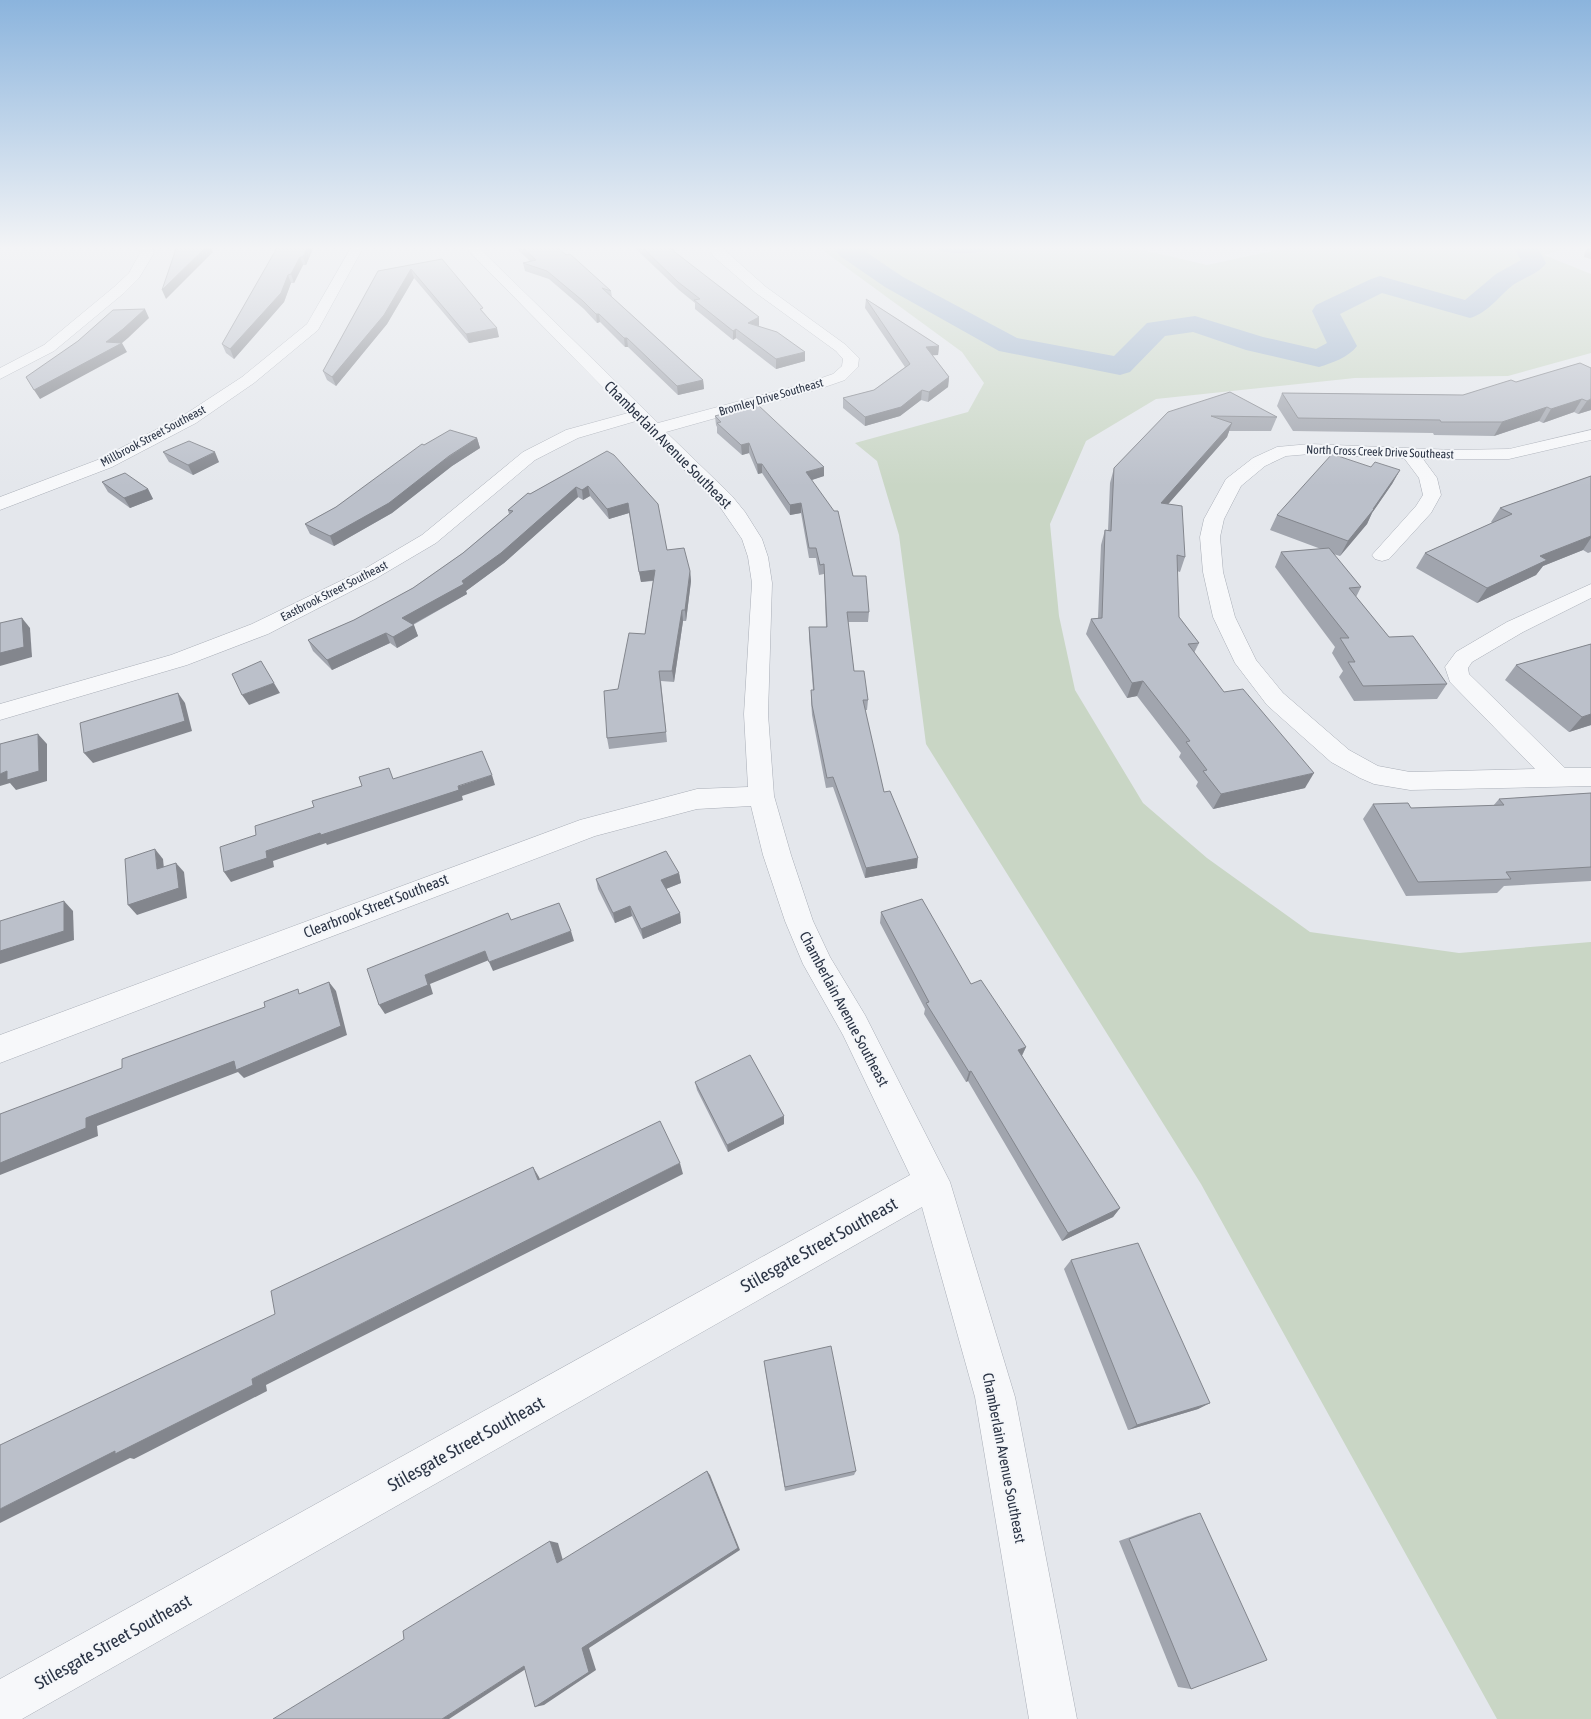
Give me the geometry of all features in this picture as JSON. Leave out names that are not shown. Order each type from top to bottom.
[{"type":"street","points":[[0,374],[49,348],[75,326]]},
{"type":"street","name":"Millbrook Street Southeast","points":[[0,504],[106,463],[190,419],[248,380],[313,326]]},
{"type":"street","name":"Chamberlain Avenue Southeast","points":[[550,326],[725,500],[738,516],[752,539],[758,557],[762,583],[756,714],[761,796],[798,921],[818,964],[854,1025],[932,1182],[995,1396],[1053,1719]]},
{"type":"street","name":"Bromley Drive Southeast","points":[[646,423],[814,386],[839,377],[850,367],[851,358],[810,326]]},
{"type":"street","name":"Eastbrook Street Southeast","points":[[0,712],[179,660],[260,629],[368,575],[429,539],[529,456],[572,434],[646,423]]},
{"type":"street","name":"North Cross Creek Drive Southeast","points":[[1591,434],[1509,454],[1409,453],[1310,449],[1283,451],[1259,462],[1233,483],[1214,520],[1210,537],[1213,572],[1224,617],[1246,663],[1275,699],[1340,756],[1368,772],[1410,782],[1591,777]]},
{"type":"street","points":[[1382,555],[1424,509],[1432,495],[1428,478],[1409,453]]},
{"type":"street","points":[[1558,777],[1458,677],[1456,667],[1464,657],[1515,627],[1590,592]]},
{"type":"street","name":"Clearbrook Street Southeast","points":[[0,1049],[589,827],[697,799],[761,796]]},
{"type":"street","name":"Stilesgate Street Southeast","points":[[0,1706],[932,1182]]},
{"type":"green space","points":[[927,326],[1591,326],[1591,353],[1508,376],[1355,378],[1156,399],[1086,441],[1050,524],[1059,616],[1075,690],[1143,803],[1207,858],[1310,932],[1459,953],[1591,942],[1591,1719],[1497,1719],[1201,1184],[926,744],[899,535],[877,461],[855,443],[968,412],[984,383],[962,352]]},
{"type":"building","points":[[95,326],[126,326],[106,342],[122,343],[34,390],[26,377],[78,341]]},
{"type":"building","points":[[232,326],[251,326],[230,349],[222,344]]},
{"type":"building","points":[[348,326],[375,326],[332,377],[323,371]]},
{"type":"building","points":[[459,326],[495,326],[497,328],[466,334]]},
{"type":"building","points":[[612,326],[644,326],[703,380],[677,386],[627,338],[624,338]]},
{"type":"building","points":[[727,326],[758,326],[777,332],[805,352],[776,359],[736,329],[733,331]]},
{"type":"building","points":[[884,326],[908,326],[939,346],[926,347],[949,377],[929,392],[922,390],[901,407],[865,417],[843,398],[874,390],[910,364]]},
{"type":"building","points":[[1580,363],[1591,368],[1591,399],[1587,401],[1582,399],[1551,409],[1547,407],[1502,422],[1298,418],[1282,393],[1463,395],[1511,380],[1516,382]]},
{"type":"building","points":[[1230,392],[1277,417],[1211,416],[1232,423],[1161,503],[1182,506],[1185,557],[1177,555],[1179,617],[1199,643],[1188,644],[1224,692],[1243,689],[1314,773],[1221,794],[1203,771],[1207,770],[1186,742],[1190,741],[1143,681],[1132,683],[1091,619],[1102,618],[1105,530],[1111,531],[1114,468],[1168,412]]},
{"type":"building","points":[[757,404],[824,467],[806,472],[834,511],[838,511],[853,576],[866,576],[869,612],[847,612],[854,671],[864,671],[868,700],[863,700],[884,792],[890,791],[918,858],[866,868],[833,777],[827,778],[812,705],[811,690],[814,690],[809,627],[827,627],[824,564],[820,565],[816,548],[809,548],[801,503],[790,505],[762,464],[757,464],[749,443],[741,445],[717,423],[721,422],[715,416]]},
{"type":"building","points":[[450,430],[477,438],[449,456],[389,503],[330,536],[305,524],[336,507],[422,444],[424,445]]},
{"type":"building","points":[[189,441],[215,452],[188,465],[163,452]]},
{"type":"building","points":[[607,451],[614,455],[658,504],[667,550],[684,548],[690,571],[685,610],[682,610],[672,671],[659,671],[666,732],[607,738],[604,691],[618,689],[629,633],[645,634],[655,570],[639,572],[628,503],[607,509],[588,486],[582,490],[576,487],[501,553],[462,581],[464,584],[402,618],[414,625],[393,637],[386,633],[327,660],[308,640],[354,620],[413,588],[463,553],[513,511],[508,510],[528,493],[530,494]]},
{"type":"building","points":[[1332,454],[1371,467],[1375,462],[1400,470],[1374,509],[1348,541],[1277,515]]},
{"type":"building","points":[[125,473],[148,489],[124,498],[102,482]]},
{"type":"building","points":[[1591,476],[1591,536],[1540,556],[1547,560],[1487,588],[1425,553],[1512,514],[1500,508]]},
{"type":"building","points":[[1329,548],[1361,587],[1349,588],[1389,637],[1413,636],[1447,684],[1363,686],[1348,662],[1355,662],[1340,638],[1349,638],[1281,552]]},
{"type":"building","points":[[22,618],[24,647],[0,653],[0,623]]},
{"type":"building","points":[[1591,644],[1591,714],[1582,717],[1516,665]]},
{"type":"building","points":[[261,661],[274,683],[242,695],[232,674]]},
{"type":"building","points":[[178,693],[185,721],[84,753],[80,723]]},
{"type":"building","points":[[38,734],[39,771],[7,780],[7,771],[0,774],[0,744]]},
{"type":"building","points":[[482,751],[492,775],[458,786],[459,790],[266,851],[267,858],[224,872],[220,847],[256,835],[255,826],[314,807],[312,801],[362,786],[359,777],[389,768],[393,779]]},
{"type":"building","points":[[1591,793],[1591,867],[1506,872],[1511,879],[1418,882],[1373,804],[1408,803],[1411,808],[1504,805],[1499,799]]},
{"type":"building","points":[[155,849],[157,869],[176,863],[179,888],[128,905],[125,859]]},
{"type":"building","points":[[666,851],[679,873],[661,880],[680,913],[641,929],[630,906],[613,913],[596,879]]},
{"type":"building","points":[[922,899],[971,984],[981,980],[1026,1047],[1018,1050],[1120,1208],[1068,1233],[971,1071],[969,1072],[926,1003],[929,1002],[881,912]]},
{"type":"building","points":[[64,901],[64,931],[0,951],[0,921]]},
{"type":"building","points":[[559,903],[571,931],[489,962],[485,951],[425,975],[428,985],[379,1005],[367,969],[508,913],[511,920]]},
{"type":"building","points":[[329,982],[341,1026],[236,1070],[234,1061],[86,1118],[86,1128],[0,1163],[0,1114],[122,1068],[122,1059],[265,1007],[264,1002],[298,989],[299,994]]},
{"type":"building","points":[[750,1055],[784,1116],[727,1145],[695,1082]]},
{"type":"building","points":[[660,1121],[680,1163],[252,1379],[253,1385],[0,1509],[0,1445],[275,1314],[271,1291],[533,1167],[538,1180]]},
{"type":"building","points":[[1138,1243],[1210,1403],[1137,1425],[1071,1260]]},
{"type":"building","points":[[831,1346],[856,1471],[785,1487],[764,1361]]},
{"type":"building","points":[[707,1471],[738,1548],[582,1648],[589,1672],[535,1707],[524,1666],[442,1719],[273,1719],[404,1639],[403,1631],[550,1541],[557,1563]]},
{"type":"building","points":[[1200,1513],[1267,1660],[1191,1689],[1129,1539]]},
{"type":"waterway","points":[[975,326],[1009,345],[1120,366],[1157,329],[1178,326]]},
{"type":"waterway","points":[[1202,326],[1256,344],[1319,358],[1343,346],[1333,326]]}]
